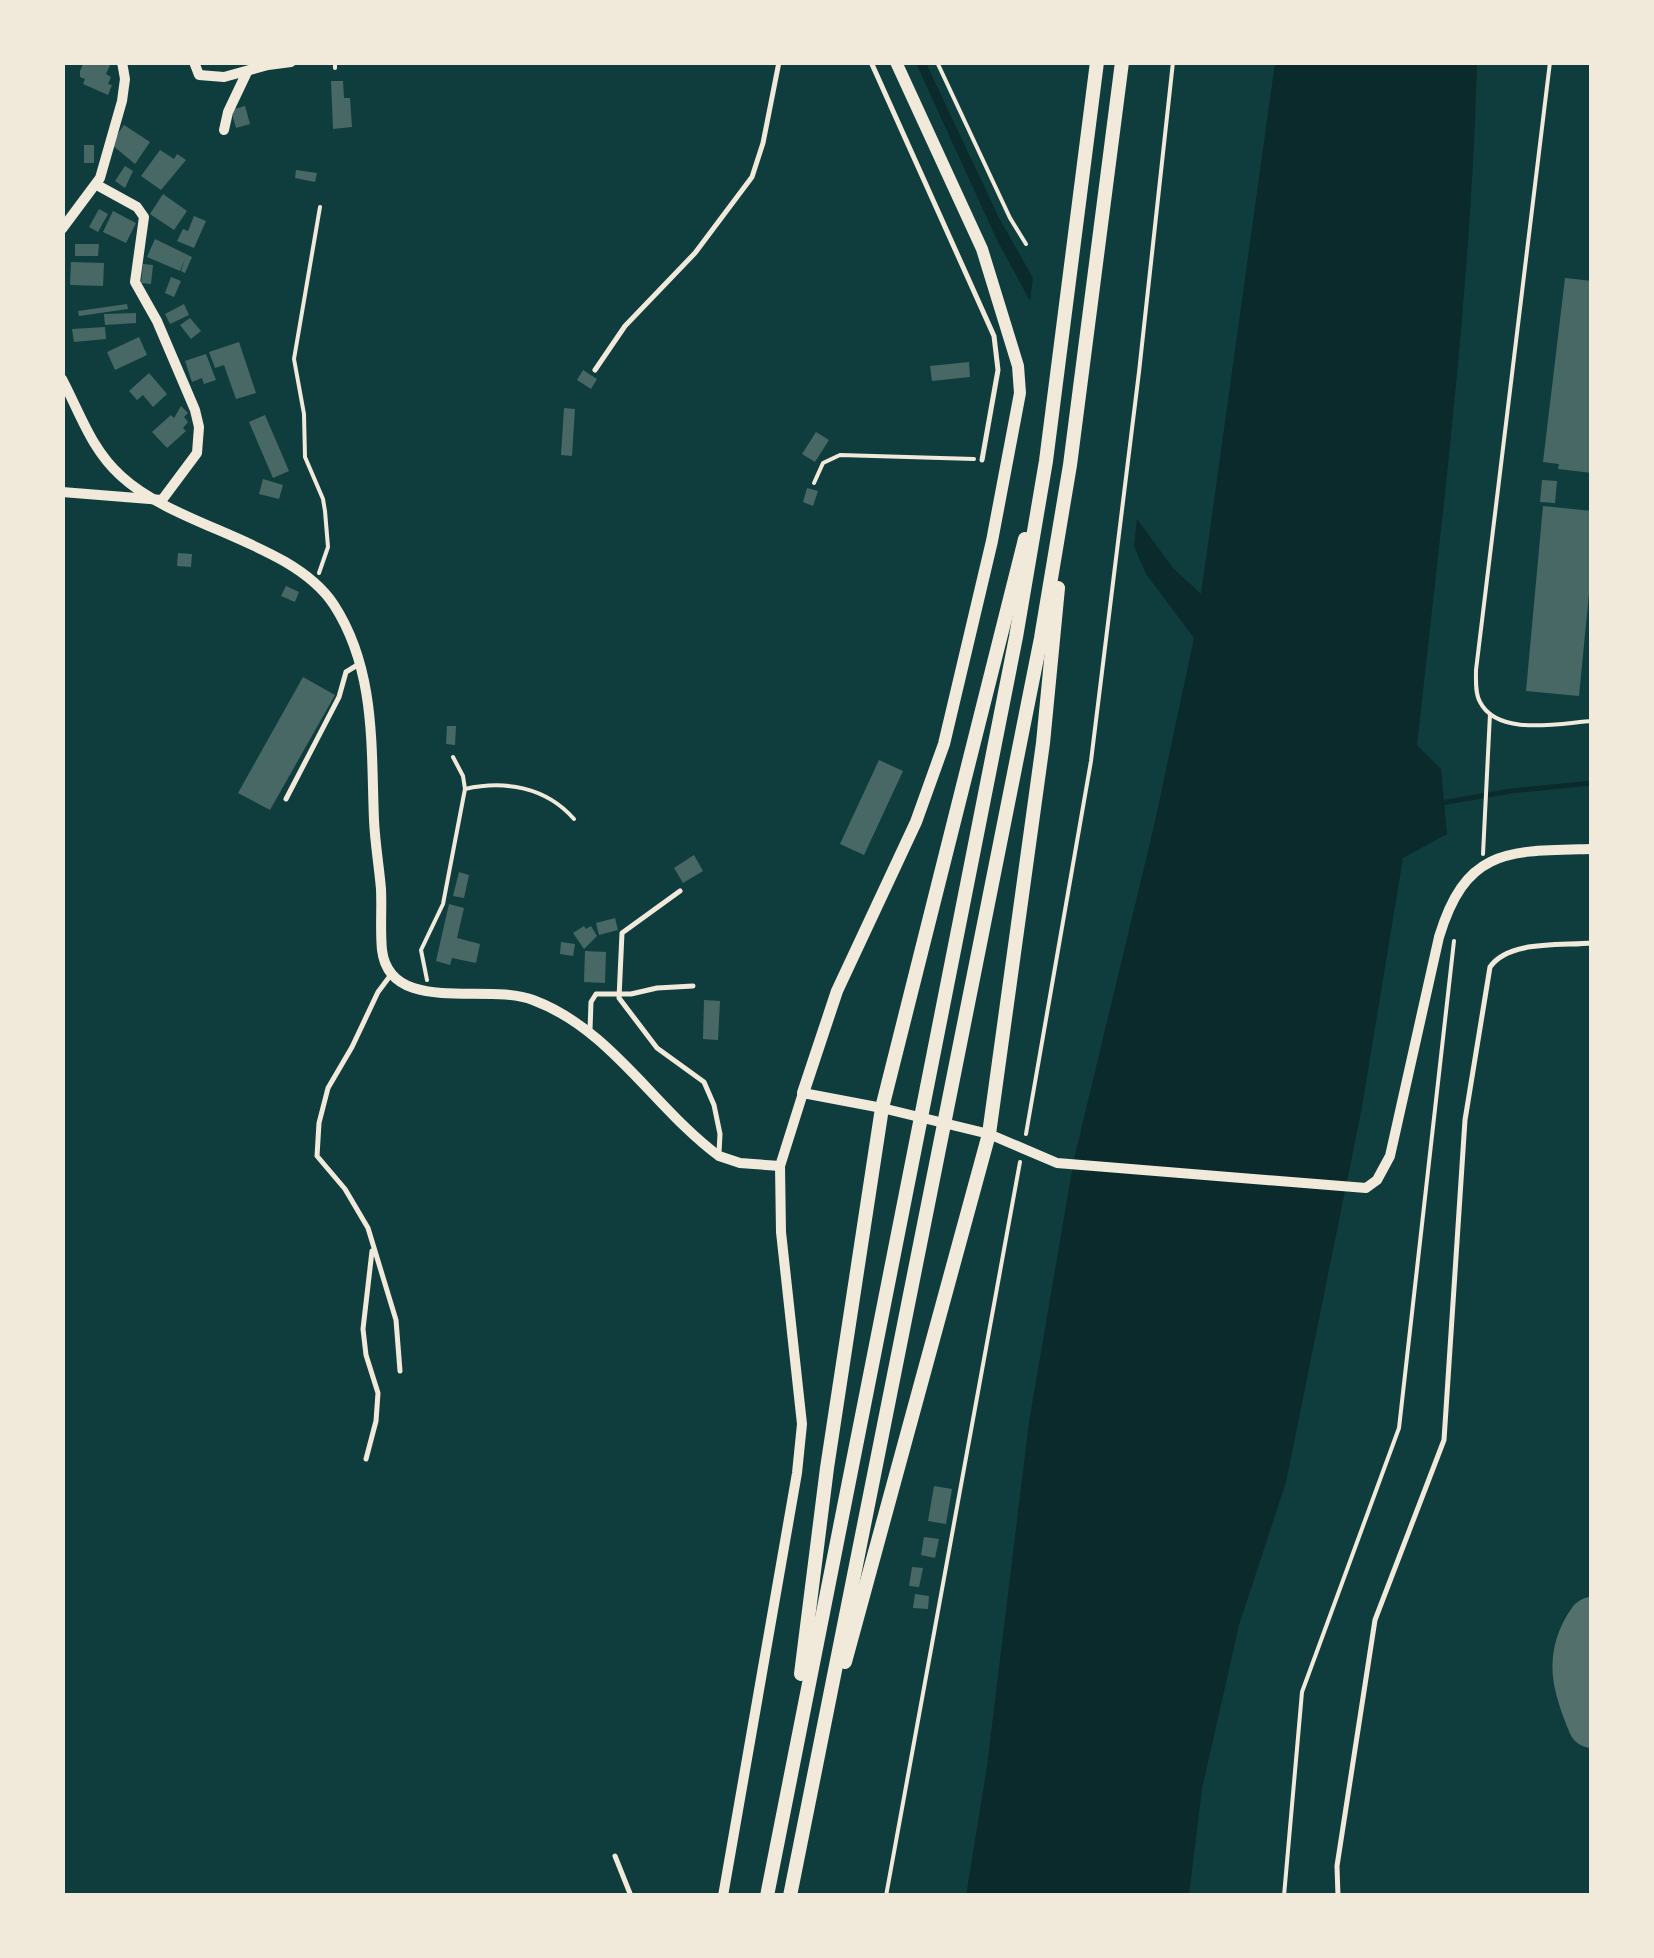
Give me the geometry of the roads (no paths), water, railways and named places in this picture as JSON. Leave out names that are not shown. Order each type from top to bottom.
[{"type":"main road","points":[[767,1896],[991,773],[1046,461],[1097,62]]},
{"type":"main road","points":[[810,1793],[989,1134],[1043,742],[1070,465],[1122,62]]},
{"type":"main road","points":[[787,1788],[827,1468],[882,1108],[995,648],[1046,461]]},
{"type":"main road","points":[[790,1896],[1018,760],[1070,465]]},
{"type":"street","points":[[62,229],[97,184],[122,101],[122,62]]},
{"type":"street","points":[[194,62],[195,72],[204,76],[291,62]]},
{"type":"street","points":[[723,1896],[798,1474],[802,1424],[781,1232],[780,1166],[837,991],[916,822],[944,744],[992,541],[1020,394],[1018,366],[982,248],[896,62]]},
{"type":"street","points":[[224,130],[247,72]]},
{"type":"street","points":[[62,492],[156,502],[170,494],[197,453],[198,420],[157,321],[135,282],[144,223],[142,212],[97,184]]},
{"type":"street","points":[[62,379],[89,436],[106,462],[131,485],[156,502],[228,533],[314,582],[342,618],[359,664],[372,728],[381,936],[390,976],[409,989],[514,994],[550,1008],[589,1033],[719,1156],[740,1163],[780,1166]]},
{"type":"street","points":[[803,1093],[989,1134],[1043,1158],[1072,1165],[1359,1190],[1378,1180],[1390,1156],[1446,915],[1460,887],[1482,861],[1513,853],[1592,849]]},
{"type":"lane","points":[[595,370],[626,326],[695,253],[752,177],[764,144],[779,62]]},
{"type":"lane","points":[[871,62],[994,336],[998,370],[982,460]]},
{"type":"lane","points":[[286,799],[339,697],[346,672],[359,664]]},
{"type":"lane","points":[[680,891],[622,933],[618,994],[658,1048],[704,1082],[720,1134],[719,1156]]},
{"type":"lane","points":[[1338,1896],[1338,1866],[1374,1620],[1444,1440],[1465,1120],[1490,967],[1496,958],[1516,950],[1592,943]]},
{"type":"lane","points":[[390,976],[328,1088],[319,1123],[318,1156],[345,1189],[368,1228],[396,1320],[400,1371]]},
{"type":"lane","points":[[589,1033],[592,997],[600,993],[694,986]]},
{"type":"lane","points":[[366,1459],[378,1393],[366,1356],[363,1330],[372,1248]]},
{"type":"lane","points":[[616,1856],[631,1896]]},
{"type":"water","points":[[916,63],[926,63],[999,218],[1033,278],[1030,301],[997,240]]},
{"type":"water","points":[[1275,63],[1477,63],[1462,319],[1417,745],[1441,769],[1447,834],[1403,858],[1362,1107],[1286,1482],[1239,1625],[1202,1789],[1189,1895],[966,1896],[987,1766],[1029,1422],[1074,1159],[1154,826],[1194,638],[1146,574],[1134,546],[1137,519],[1173,568],[1201,594]]},
{"type":"waterway","points":[[1441,803],[1592,783]]}]
